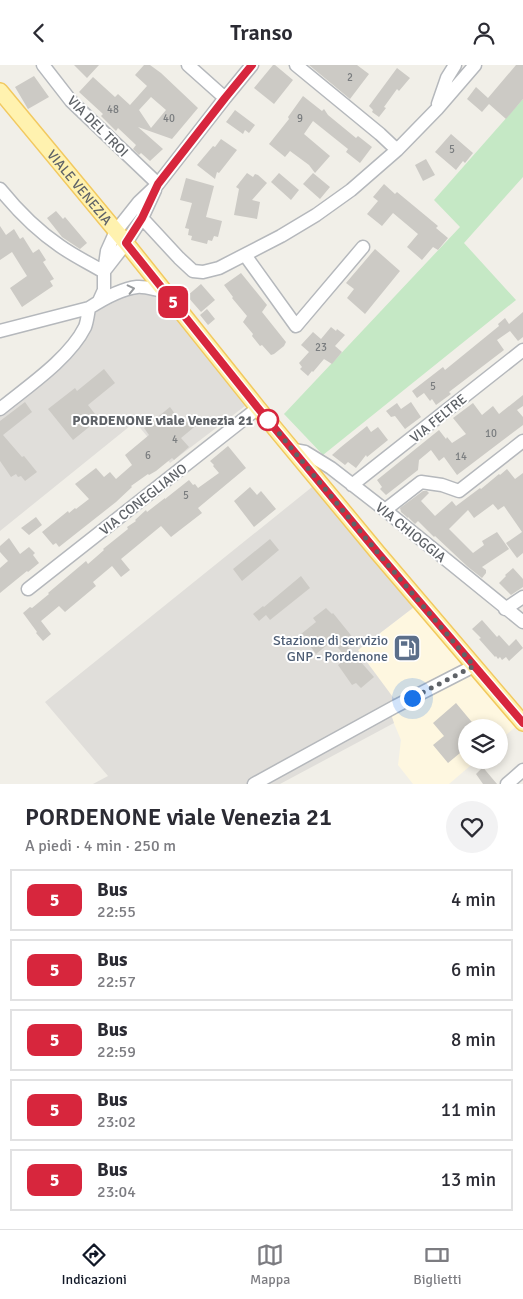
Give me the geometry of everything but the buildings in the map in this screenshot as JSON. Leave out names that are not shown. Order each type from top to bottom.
[{"type":"main road","name":"VIALE VENEZIA","points":[[0,91],[165,291],[258,408],[378,553],[523,723]]},
{"type":"street","name":"VIA DEL TROI","points":[[43,65],[71,101],[158,184]]},
{"type":"street","points":[[188,65],[225,98]]},
{"type":"street","points":[[121,237],[139,202],[158,184],[252,65]]},
{"type":"street","points":[[296,65],[397,150]]},
{"type":"street","points":[[437,109],[447,78],[454,65]]},
{"type":"street","points":[[142,218],[179,259],[193,271],[203,272],[219,268],[316,215],[351,190],[397,150],[437,109],[475,65]]},
{"type":"street","points":[[0,409],[60,360],[77,340],[86,326],[94,305],[104,290],[107,251],[142,218],[158,184]]},
{"type":"street","points":[[0,189],[9,200],[60,246],[104,272]]},
{"type":"street","points":[[245,255],[296,327],[363,247]]},
{"type":"street","points":[[0,331],[94,305],[122,291],[138,287],[165,291]]},
{"type":"street","name":"VIA FELTRE","points":[[352,485],[523,350]]},
{"type":"street","name":"VIA CONEGLIANO","points":[[28,589],[258,408]]},
{"type":"street","points":[[385,510],[421,482],[442,485],[459,491],[523,441]]},
{"type":"street","name":"VIA CHIOGGIA","points":[[294,450],[305,452],[331,469],[385,510],[523,622]]},
{"type":"street","points":[[505,609],[523,597]]},
{"type":"street","points":[[254,784],[396,706],[474,666]]},
{"type":"street","points":[[507,784],[523,770]]},
{"type":"shaded area","points":[[138,291],[161,295],[249,403],[170,463],[135,422],[0,531],[0,415],[60,365],[92,309]]},
{"type":"shaded area","points":[[317,483],[418,604],[358,650],[401,708],[391,714],[394,723],[280,784],[93,784],[108,776],[45,702]]},
{"type":"shaded area","points":[[418,604],[520,723],[508,733],[508,719],[458,719],[458,769],[466,769],[449,784],[413,784],[398,765],[401,740],[358,650]]},
{"type":"green space","points":[[523,99],[523,177],[464,243],[516,300],[323,455],[284,414],[460,227],[434,200]]},
{"type":"bus line","name":"5","points":[[252,65],[158,184],[142,218],[126,243],[258,408],[378,553],[523,723]]},
{"type":"place","name":"PORDENONE viale Venezia 21","points":[[268,420]]},
{"type":"place","name":"Stazione di servizio GNP - Pordenone","points":[[407,648]]},
{"type":"route","points":[[268,420],[474,666],[412,698]]}]
